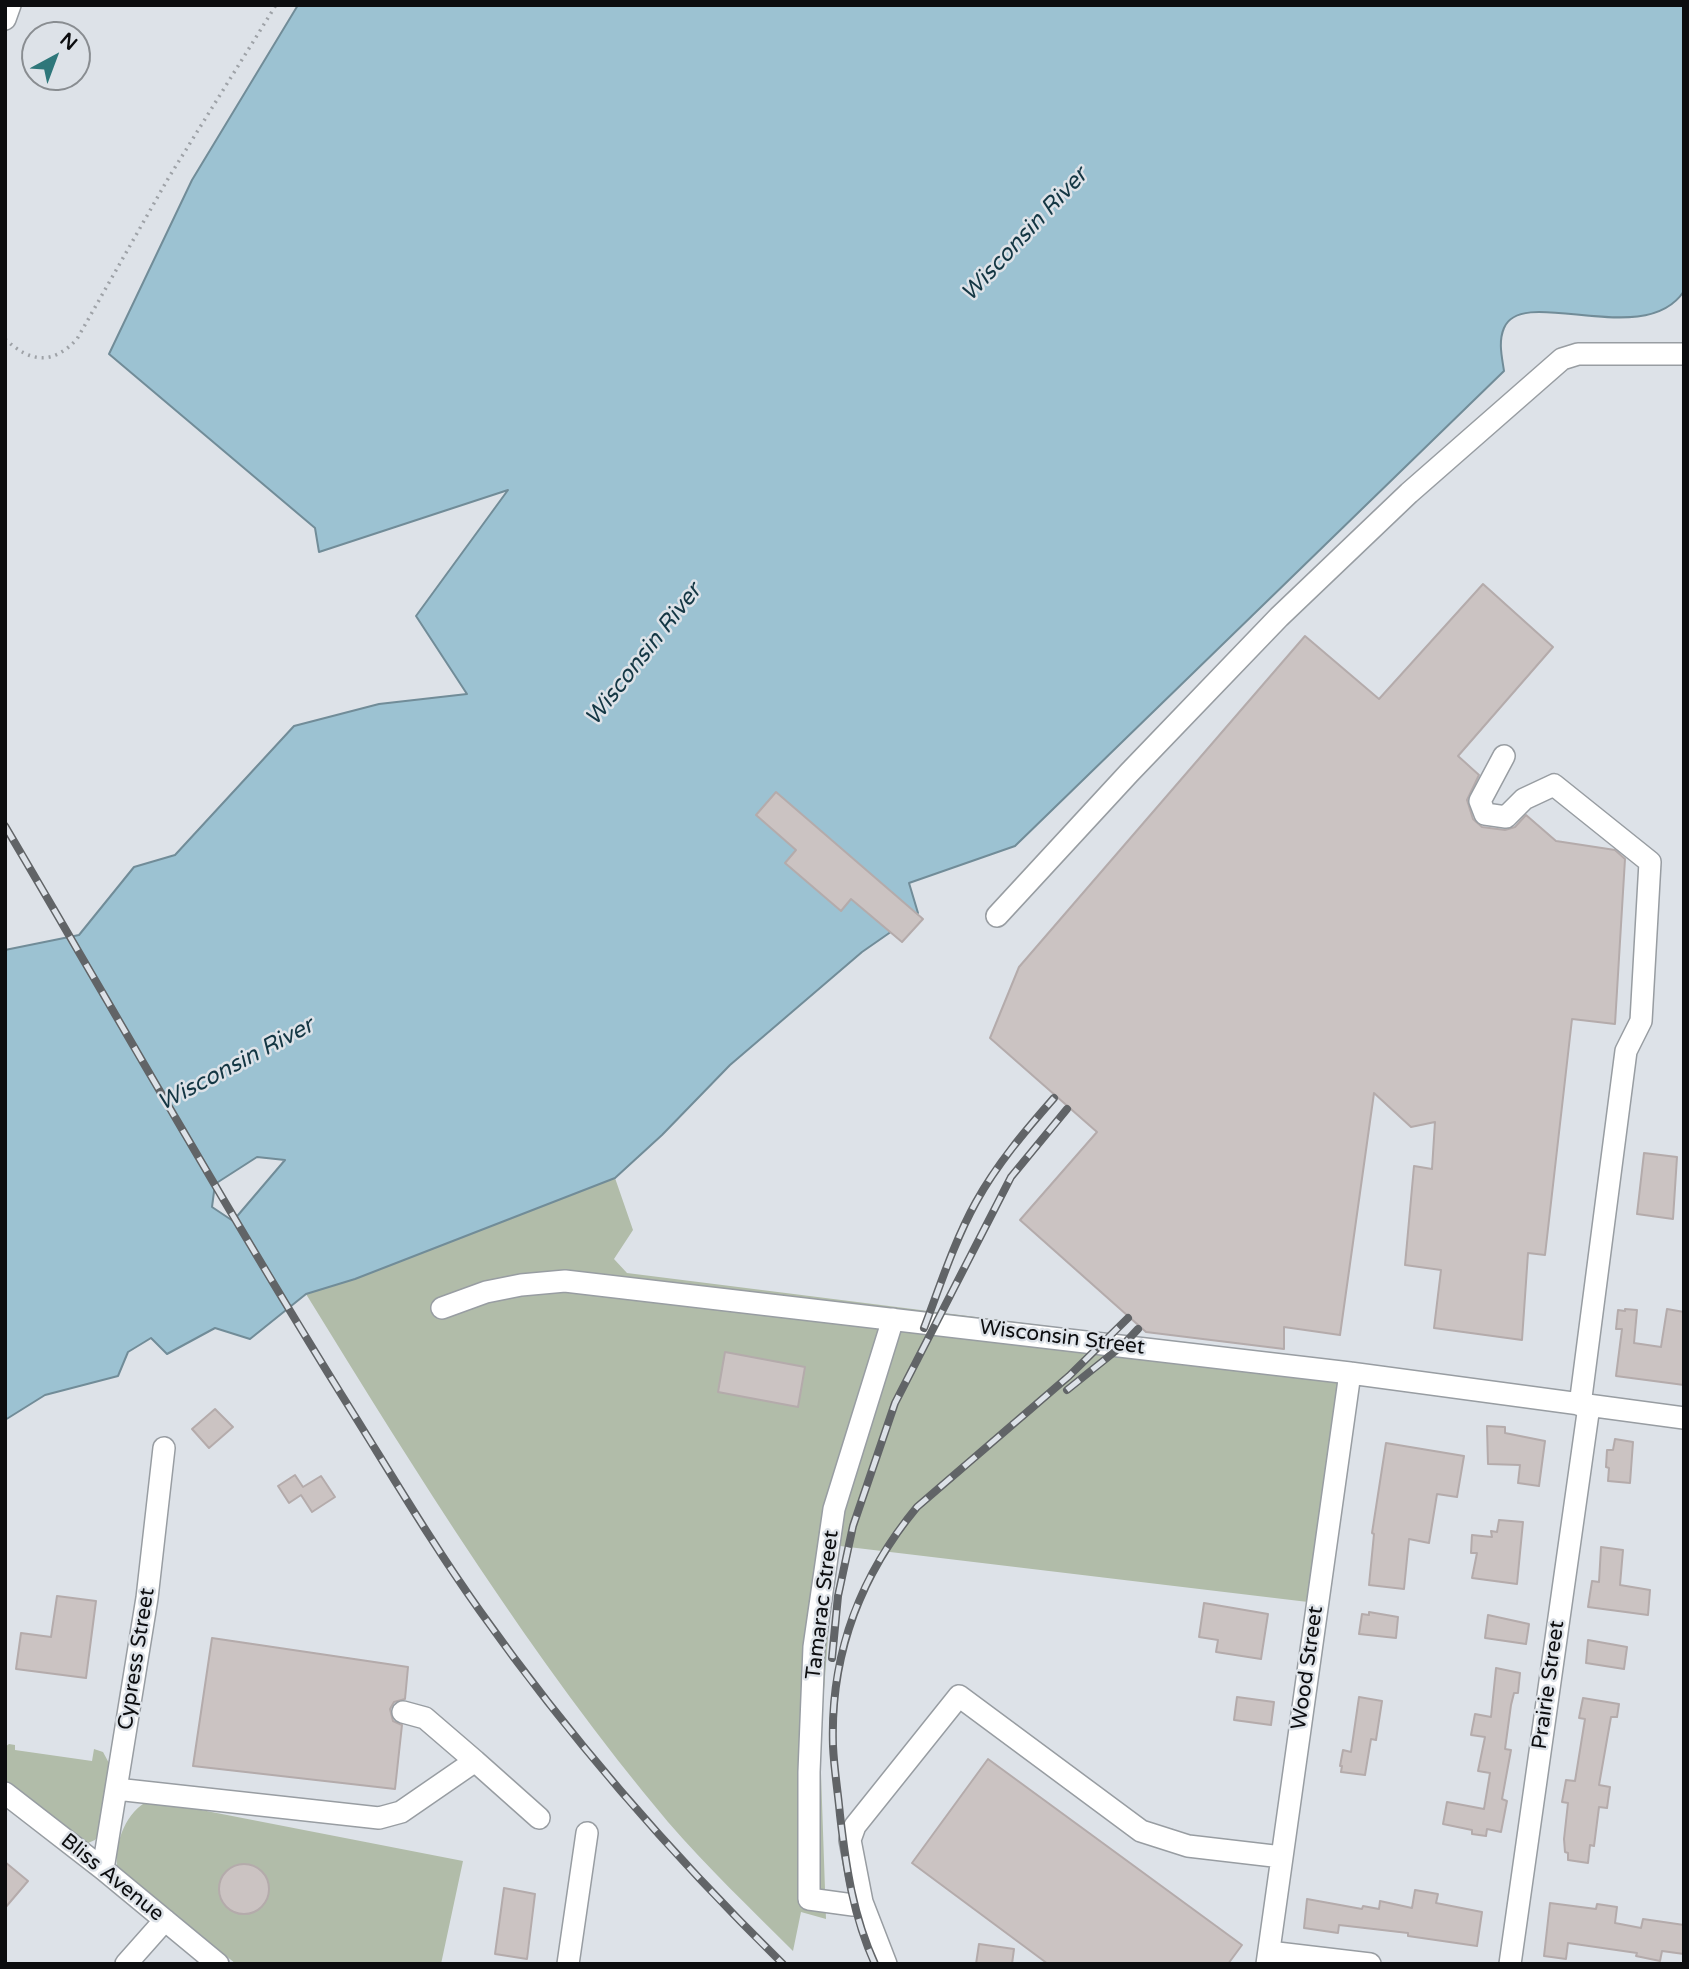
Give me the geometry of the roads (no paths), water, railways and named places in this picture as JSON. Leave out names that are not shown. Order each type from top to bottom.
[{"type":"street","points":[[5,19],[10,5]]},
{"type":"street","points":[[997,916],[1279,617],[1409,493],[1562,359],[1578,355],[1684,354]]},
{"type":"street","name":"Prairie Street","points":[[1504,756],[1480,801],[1485,814],[1506,817],[1524,799],[1554,785],[1650,862],[1641,1021],[1626,1051],[1584,1406],[1510,1964]]},
{"type":"street","name":"Wisconsin Street","points":[[442,1308],[486,1292],[521,1285],[565,1281],[1350,1373],[1684,1418]]},
{"type":"street","name":"Tamarac Street","points":[[862,1902],[853,1905],[809,1899],[809,1772],[816,1633],[834,1509],[892,1319]]},
{"type":"street","name":"Wood Street","points":[[1268,1958],[1350,1373]]},
{"type":"street","name":"Cypress Street","points":[[103,1869],[147,1598],[164,1448]]},
{"type":"street","points":[[886,1964],[862,1902],[850,1840],[855,1826],[959,1696],[1141,1831],[1188,1846],[1282,1857]]},
{"type":"street","points":[[403,1712],[425,1718],[539,1818]]},
{"type":"street","points":[[116,1789],[379,1818],[401,1812],[475,1761]]},
{"type":"street","name":"Bliss Avenue","points":[[5,1793],[218,1964]]},
{"type":"street","points":[[568,1964],[587,1833]]},
{"type":"street","points":[[126,1964],[165,1920]]},
{"type":"street","points":[[1268,1958],[1370,1964]]},
{"type":"water","name":"Wisconsin River","points":[[298,5],[1684,5],[1684,291],[1666,308],[1642,316],[1534,312],[1515,316],[1502,333],[1504,371],[1015,846],[909,883],[918,913],[862,952],[730,1065],[662,1135],[615,1178],[355,1279],[306,1294],[250,1339],[215,1328],[167,1354],[151,1338],[128,1352],[118,1376],[45,1395],[5,1420],[5,950],[79,935],[134,867],[175,855],[294,726],[379,704],[467,694],[416,616],[508,490],[319,552],[315,528],[109,354],[192,180]],"holes":[[[257,1157],[285,1160],[233,1221],[212,1207],[215,1184]]]},
{"type":"railway","points":[[5,826],[255,1253],[409,1504],[462,1585],[514,1658],[586,1750],[701,1881],[783,1964]]},
{"type":"railway","points":[[924,1328],[954,1248],[976,1202],[1002,1161],[1054,1098]]},
{"type":"railway","points":[[832,1658],[838,1596],[853,1526],[895,1403],[1011,1177],[1067,1109]]},
{"type":"railway","points":[[875,1964],[861,1928],[848,1872],[834,1755],[833,1712],[837,1680],[852,1619],[879,1561],[917,1507],[1069,1376],[1128,1318]]},
{"type":"railway","points":[[1067,1390],[1123,1345],[1138,1329]]}]
